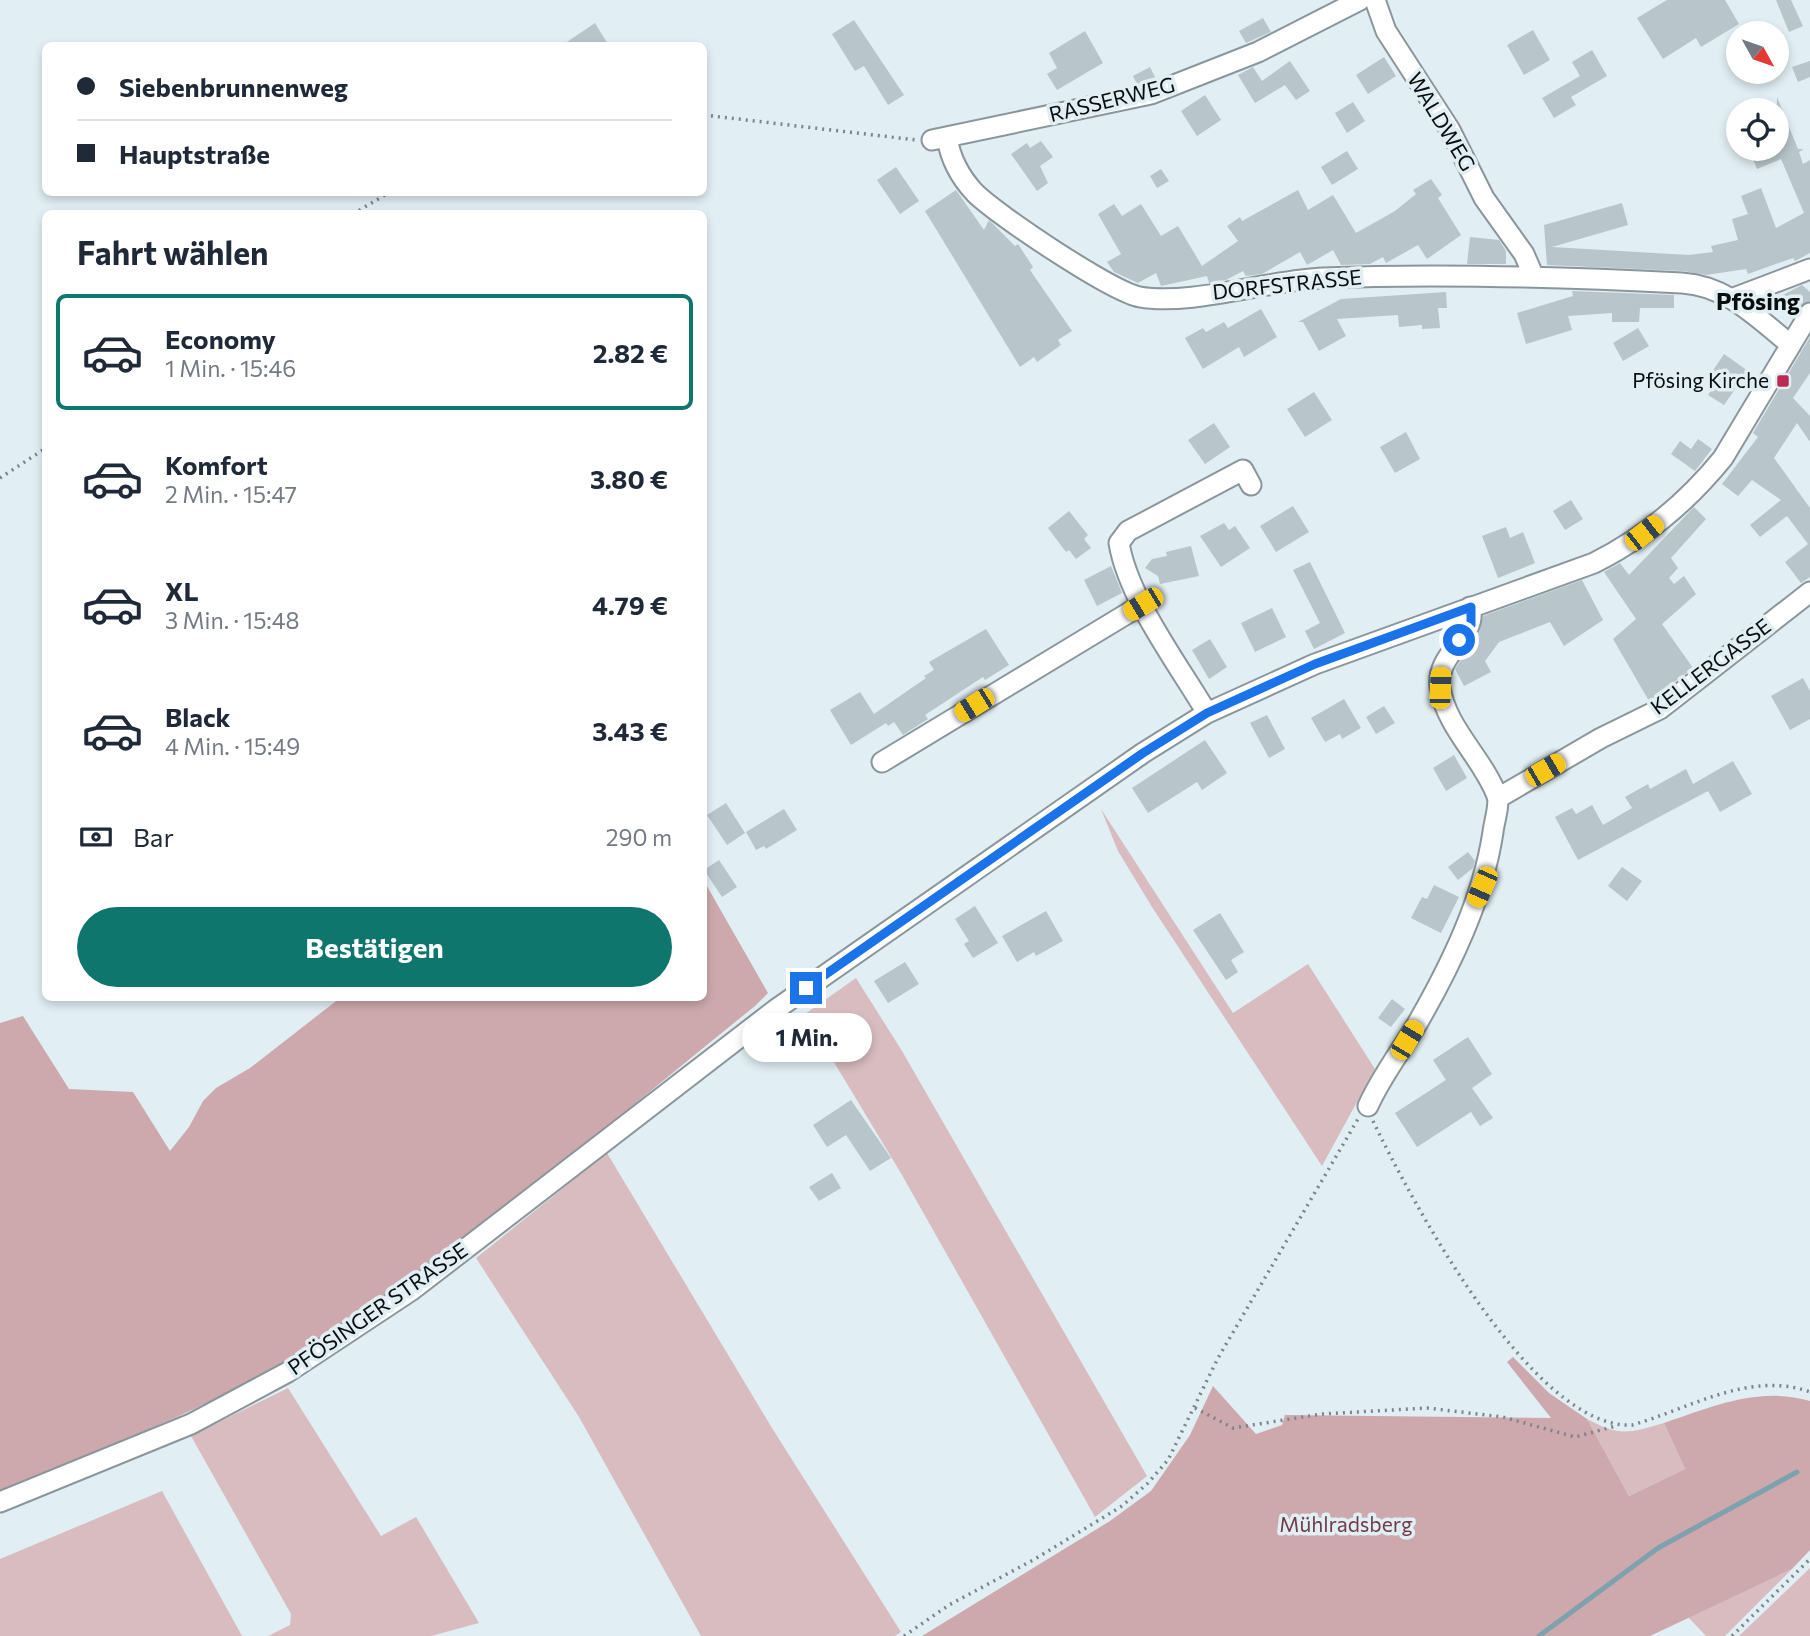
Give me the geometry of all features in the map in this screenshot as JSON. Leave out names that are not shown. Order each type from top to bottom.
[{"type":"street","name":"RASSERWEG","points":[[939,139],[1151,94],[1258,52],[1358,0]]},
{"type":"street","name":"WALDWEG","points":[[1375,0],[1386,31],[1450,130],[1484,198],[1524,254],[1534,277]]},
{"type":"street","name":"DORFSTRASSE","points":[[939,139],[964,179],[987,203],[1066,257],[1131,295],[1178,297],[1320,278],[1534,277],[1695,284],[1734,298],[1791,345]]},
{"type":"street","points":[[1734,298],[1810,269]]},
{"type":"street","name":"PFÖSINGER STRASSE","points":[[0,1503],[191,1424],[288,1371],[412,1290],[845,960],[1143,753],[1207,713],[1315,664],[1607,556],[1685,499],[1723,458],[1810,313]]},
{"type":"street","points":[[1207,713],[1143,604],[1122,557],[1119,542],[1128,531],[1243,470],[1251,485]]},
{"type":"street","name":"KELLERGASSE","points":[[1498,798],[1601,738],[1660,709],[1810,592]]},
{"type":"street","points":[[882,762],[1143,604]]},
{"type":"street","points":[[1368,1106],[1418,1021],[1482,887],[1498,798],[1450,715],[1440,688],[1441,669],[1447,655],[1471,625],[1471,607]]},
{"type":"path","points":[[707,115],[901,141],[939,139]]},
{"type":"path","points":[[360,210],[383,196]]},
{"type":"path","points":[[0,478],[42,451]]},
{"type":"path","points":[[904,1636],[949,1605],[1122,1506],[1148,1483],[1168,1460],[1218,1358],[1368,1106]]},
{"type":"path","points":[[1368,1106],[1391,1157],[1460,1278],[1487,1318],[1528,1365],[1552,1386],[1585,1411],[1618,1426]]},
{"type":"path","points":[[1195,1408],[1233,1428],[1322,1414],[1427,1408],[1503,1417],[1575,1437],[1653,1419],[1744,1388],[1782,1386],[1810,1392]]},
{"type":"path","points":[[1732,1636],[1810,1559]]},
{"type":"shaded area","points":[[1101,809],[1233,1013],[1308,964],[1375,1069],[1322,1166],[1152,907],[1118,851]]},
{"type":"shaded area","points":[[856,978],[902,1051],[1147,1476],[1095,1517],[902,1175],[805,1014]]},
{"type":"shaded area","points":[[607,1153],[772,1428],[901,1632],[895,1636],[701,1636],[579,1417],[476,1258]]},
{"type":"shaded area","points":[[288,1388],[381,1536],[416,1517],[479,1623],[431,1636],[268,1636],[290,1625],[291,1614],[191,1436]]},
{"type":"shaded area","points":[[1587,1419],[1608,1429],[1625,1432],[1664,1423],[1685,1469],[1629,1496]]},
{"type":"shaded area","points":[[162,1491],[242,1636],[0,1636],[0,1559]]},
{"type":"shaded area","points":[[1810,1568],[1810,1636],[1739,1636]]},
{"type":"shaded area","points":[[1792,1569],[1725,1636],[1706,1636],[1688,1617]]},
{"type":"green space","points":[[707,886],[768,993],[513,1202],[387,1295],[322,1338],[257,1377],[194,1409],[0,1491],[0,1023],[23,1016],[69,1089],[133,1092],[170,1151],[189,1127],[203,1101],[216,1088],[250,1068],[336,1001],[707,1001]]},
{"type":"green space","name":"Mühlradsberg","points":[[1513,1357],[1549,1393],[1587,1419],[1629,1496],[1685,1469],[1664,1423],[1718,1405],[1754,1397],[1791,1397],[1810,1401],[1810,1550],[1792,1569],[1650,1636],[922,1636],[1110,1521],[1151,1491],[1190,1435],[1213,1386],[1256,1434],[1282,1425],[1285,1415],[1551,1418],[1507,1362]]},
{"type":"building","points":[[1667,0],[1725,0],[1737,21],[1726,21],[1726,32],[1701,47],[1696,38],[1663,59],[1637,18]]},
{"type":"building","points":[[1776,0],[1791,0],[1803,26],[1789,32],[1789,21],[1785,21]]},
{"type":"building","points":[[1263,18],[1271,32],[1246,43],[1239,31]]},
{"type":"building","points":[[854,20],[904,95],[888,105],[864,66],[855,71],[832,34]]},
{"type":"building","points":[[595,23],[607,42],[567,42]]},
{"type":"building","points":[[1533,30],[1550,60],[1524,75],[1507,45]]},
{"type":"building","points":[[1085,31],[1103,63],[1057,90],[1047,74],[1057,68],[1049,53]]},
{"type":"building","points":[[1592,50],[1607,76],[1571,97],[1576,105],[1554,118],[1542,98],[1580,76],[1572,62]]},
{"type":"building","points":[[1384,57],[1396,76],[1368,94],[1356,75]]},
{"type":"building","points":[[1290,61],[1310,91],[1296,100],[1285,85],[1255,103],[1238,75],[1253,67],[1262,81]]},
{"type":"building","points":[[1810,61],[1810,77],[1798,82],[1792,67]]},
{"type":"building","points":[[1150,67],[1156,79],[1137,84],[1133,76]]},
{"type":"building","points":[[1205,95],[1221,120],[1197,136],[1181,111]]},
{"type":"building","points":[[1353,102],[1365,121],[1347,133],[1335,113]]},
{"type":"building","points":[[1789,127],[1798,149],[1804,149],[1799,152],[1803,164],[1810,160],[1810,253],[1795,261],[1793,258],[1748,274],[1746,269],[1706,275],[1683,271],[1547,265],[1544,225],[1622,203],[1628,225],[1552,247],[1689,255],[1713,252],[1711,246],[1738,240],[1732,219],[1748,214],[1741,196],[1761,188],[1776,228],[1804,213],[1782,161],[1789,161]]},
{"type":"building","points":[[1041,141],[1053,157],[1040,166],[1048,183],[1037,191],[1011,154],[1027,143],[1030,148]]},
{"type":"building","points":[[1347,151],[1358,169],[1332,185],[1321,167]]},
{"type":"building","points":[[1754,161],[1776,161],[1757,169]]},
{"type":"building","points":[[896,167],[919,201],[900,214],[877,180]]},
{"type":"building","points":[[1161,169],[1169,181],[1157,188],[1150,176]]},
{"type":"building","points":[[1431,179],[1442,195],[1438,198],[1461,235],[1427,259],[1418,245],[1386,263],[1383,257],[1370,264],[1341,265],[1333,250],[1307,265],[1300,252],[1262,274],[1246,276],[1243,271],[1226,280],[1209,283],[1207,276],[1161,286],[1156,273],[1138,283],[1114,272],[1107,262],[1121,254],[1098,214],[1114,204],[1122,216],[1141,204],[1161,236],[1178,226],[1202,266],[1238,241],[1227,226],[1240,217],[1242,221],[1298,190],[1308,210],[1333,195],[1356,233],[1395,211],[1416,194],[1413,190]]},
{"type":"building","points":[[956,190],[984,230],[989,220],[1015,246],[1018,244],[1033,267],[1030,270],[1072,331],[1058,340],[1061,345],[1037,362],[1034,357],[1020,367],[925,211]]},
{"type":"building","points":[[1470,237],[1499,240],[1506,251],[1506,264],[1467,264]]},
{"type":"building","points":[[1802,285],[1810,292],[1810,301],[1800,306],[1792,319],[1778,308],[1782,304],[1779,297]]},
{"type":"building","points":[[1572,291],[1674,295],[1674,308],[1640,308],[1639,322],[1612,322],[1612,313],[1568,316],[1572,330],[1526,344],[1517,313],[1573,296]]},
{"type":"building","points":[[1446,292],[1447,308],[1438,308],[1440,328],[1422,329],[1422,325],[1399,327],[1398,315],[1337,319],[1346,336],[1319,351],[1303,322],[1298,322],[1341,299]]},
{"type":"building","points":[[1261,309],[1277,337],[1244,357],[1239,347],[1203,369],[1185,338],[1203,328],[1206,332],[1224,322],[1228,328]]},
{"type":"building","points":[[1638,328],[1649,346],[1623,361],[1613,343]]},
{"type":"building","points":[[1810,337],[1810,373],[1793,398],[1810,416],[1810,442],[1797,423],[1774,458],[1810,508],[1810,577],[1801,583],[1785,562],[1808,544],[1787,516],[1760,537],[1750,525],[1781,500],[1752,480],[1738,496],[1722,484],[1758,437],[1753,433]]},
{"type":"building","points":[[1724,354],[1748,371],[1724,405],[1708,395],[1715,384],[1708,378]]},
{"type":"building","points":[[1314,392],[1332,420],[1305,437],[1287,409]]},
{"type":"building","points":[[1214,423],[1230,447],[1205,464],[1188,440]]},
{"type":"building","points":[[1406,432],[1420,459],[1395,473],[1380,447]]},
{"type":"building","points":[[1698,439],[1712,449],[1695,471],[1671,454],[1680,441],[1691,449]]},
{"type":"building","points":[[1571,500],[1583,519],[1565,530],[1553,511]]},
{"type":"building","points":[[1293,506],[1309,532],[1276,552],[1260,526]]},
{"type":"building","points":[[1694,507],[1706,519],[1671,558],[1678,568],[1669,578],[1674,584],[1684,576],[1696,594],[1662,624],[1693,668],[1649,701],[1613,639],[1636,619],[1604,572],[1620,563],[1629,575]]},
{"type":"building","points":[[1069,511],[1088,535],[1084,539],[1091,548],[1076,559],[1069,550],[1066,552],[1048,528]]},
{"type":"building","points":[[1224,523],[1229,530],[1235,526],[1250,548],[1221,567],[1200,536]]},
{"type":"building","points":[[1506,527],[1510,538],[1523,532],[1535,563],[1498,578],[1482,536]]},
{"type":"building","points":[[1191,546],[1199,576],[1160,584],[1158,576],[1145,568],[1152,559],[1167,556],[1166,552]]},
{"type":"building","points":[[1310,562],[1345,633],[1314,649],[1305,631],[1320,623],[1293,570]]},
{"type":"building","points":[[1111,566],[1122,593],[1097,606],[1084,580]]},
{"type":"building","points":[[1582,580],[1603,620],[1564,646],[1550,622],[1499,642],[1485,661],[1491,672],[1464,686],[1455,669],[1479,633],[1483,616]]},
{"type":"building","points":[[1272,608],[1286,637],[1255,652],[1241,623]]},
{"type":"building","points":[[986,629],[1009,665],[985,680],[983,677],[925,715],[928,719],[903,735],[894,722],[888,726],[886,723],[851,745],[830,710],[860,692],[874,714],[926,678],[924,676],[934,670],[929,662]]},
{"type":"building","points":[[1210,639],[1227,667],[1209,679],[1192,650]]},
{"type":"building","points":[[1803,678],[1810,691],[1810,719],[1790,730],[1771,696]]},
{"type":"building","points":[[1344,699],[1361,728],[1342,739],[1340,734],[1325,742],[1311,718]]},
{"type":"building","points":[[1384,706],[1395,723],[1376,734],[1366,717]]},
{"type":"building","points":[[1267,715],[1285,749],[1269,758],[1250,723]]},
{"type":"building","points":[[1205,740],[1227,773],[1202,790],[1197,782],[1148,813],[1132,788]]},
{"type":"building","points":[[1454,755],[1467,778],[1446,791],[1433,768]]},
{"type":"building","points":[[1733,761],[1752,794],[1720,812],[1708,791],[1578,860],[1555,817],[1572,808],[1576,814],[1592,805],[1603,825],[1632,808],[1625,797],[1648,784],[1650,789],[1686,769],[1693,784]]},
{"type":"building","points":[[726,803],[745,833],[727,845],[707,815]]},
{"type":"building","points":[[784,809],[797,830],[766,849],[764,846],[756,850],[746,832]]},
{"type":"building","points":[[1468,852],[1475,861],[1473,868],[1458,880],[1448,867]]},
{"type":"building","points":[[719,860],[737,887],[722,897],[707,874],[707,868]]},
{"type":"building","points":[[1622,867],[1642,881],[1627,901],[1608,886]]},
{"type":"building","points":[[1434,885],[1459,897],[1441,933],[1411,918],[1422,897],[1427,899]]},
{"type":"building","points":[[975,906],[998,943],[973,958],[964,944],[969,941],[955,919]]},
{"type":"building","points":[[1046,911],[1063,941],[1036,956],[1034,952],[1017,962],[1002,936]]},
{"type":"building","points":[[1220,913],[1244,952],[1231,960],[1238,972],[1226,980],[1193,930]]},
{"type":"building","points":[[905,962],[919,984],[888,1003],[874,981]]},
{"type":"building","points":[[1392,999],[1405,1009],[1391,1027],[1378,1018]]},
{"type":"building","points":[[1468,1037],[1492,1074],[1472,1088],[1493,1118],[1480,1126],[1471,1112],[1417,1147],[1395,1113],[1446,1080],[1433,1060]]},
{"type":"building","points":[[851,1100],[891,1158],[870,1171],[846,1135],[827,1147],[813,1125]]},
{"type":"building","points":[[832,1173],[841,1188],[819,1201],[809,1187]]},
{"type":"waterway","points":[[1539,1636],[1658,1548],[1797,1472]]},
{"type":"place","name":"Pfösing Kirche","points":[[1783,381]]},
{"type":"district","name":"Pfösing","points":[[1758,302]]},
{"type":"route","points":[[806,988],[1143,753],[1207,713],[1315,664],[1471,607],[1471,625],[1459,640]]}]
